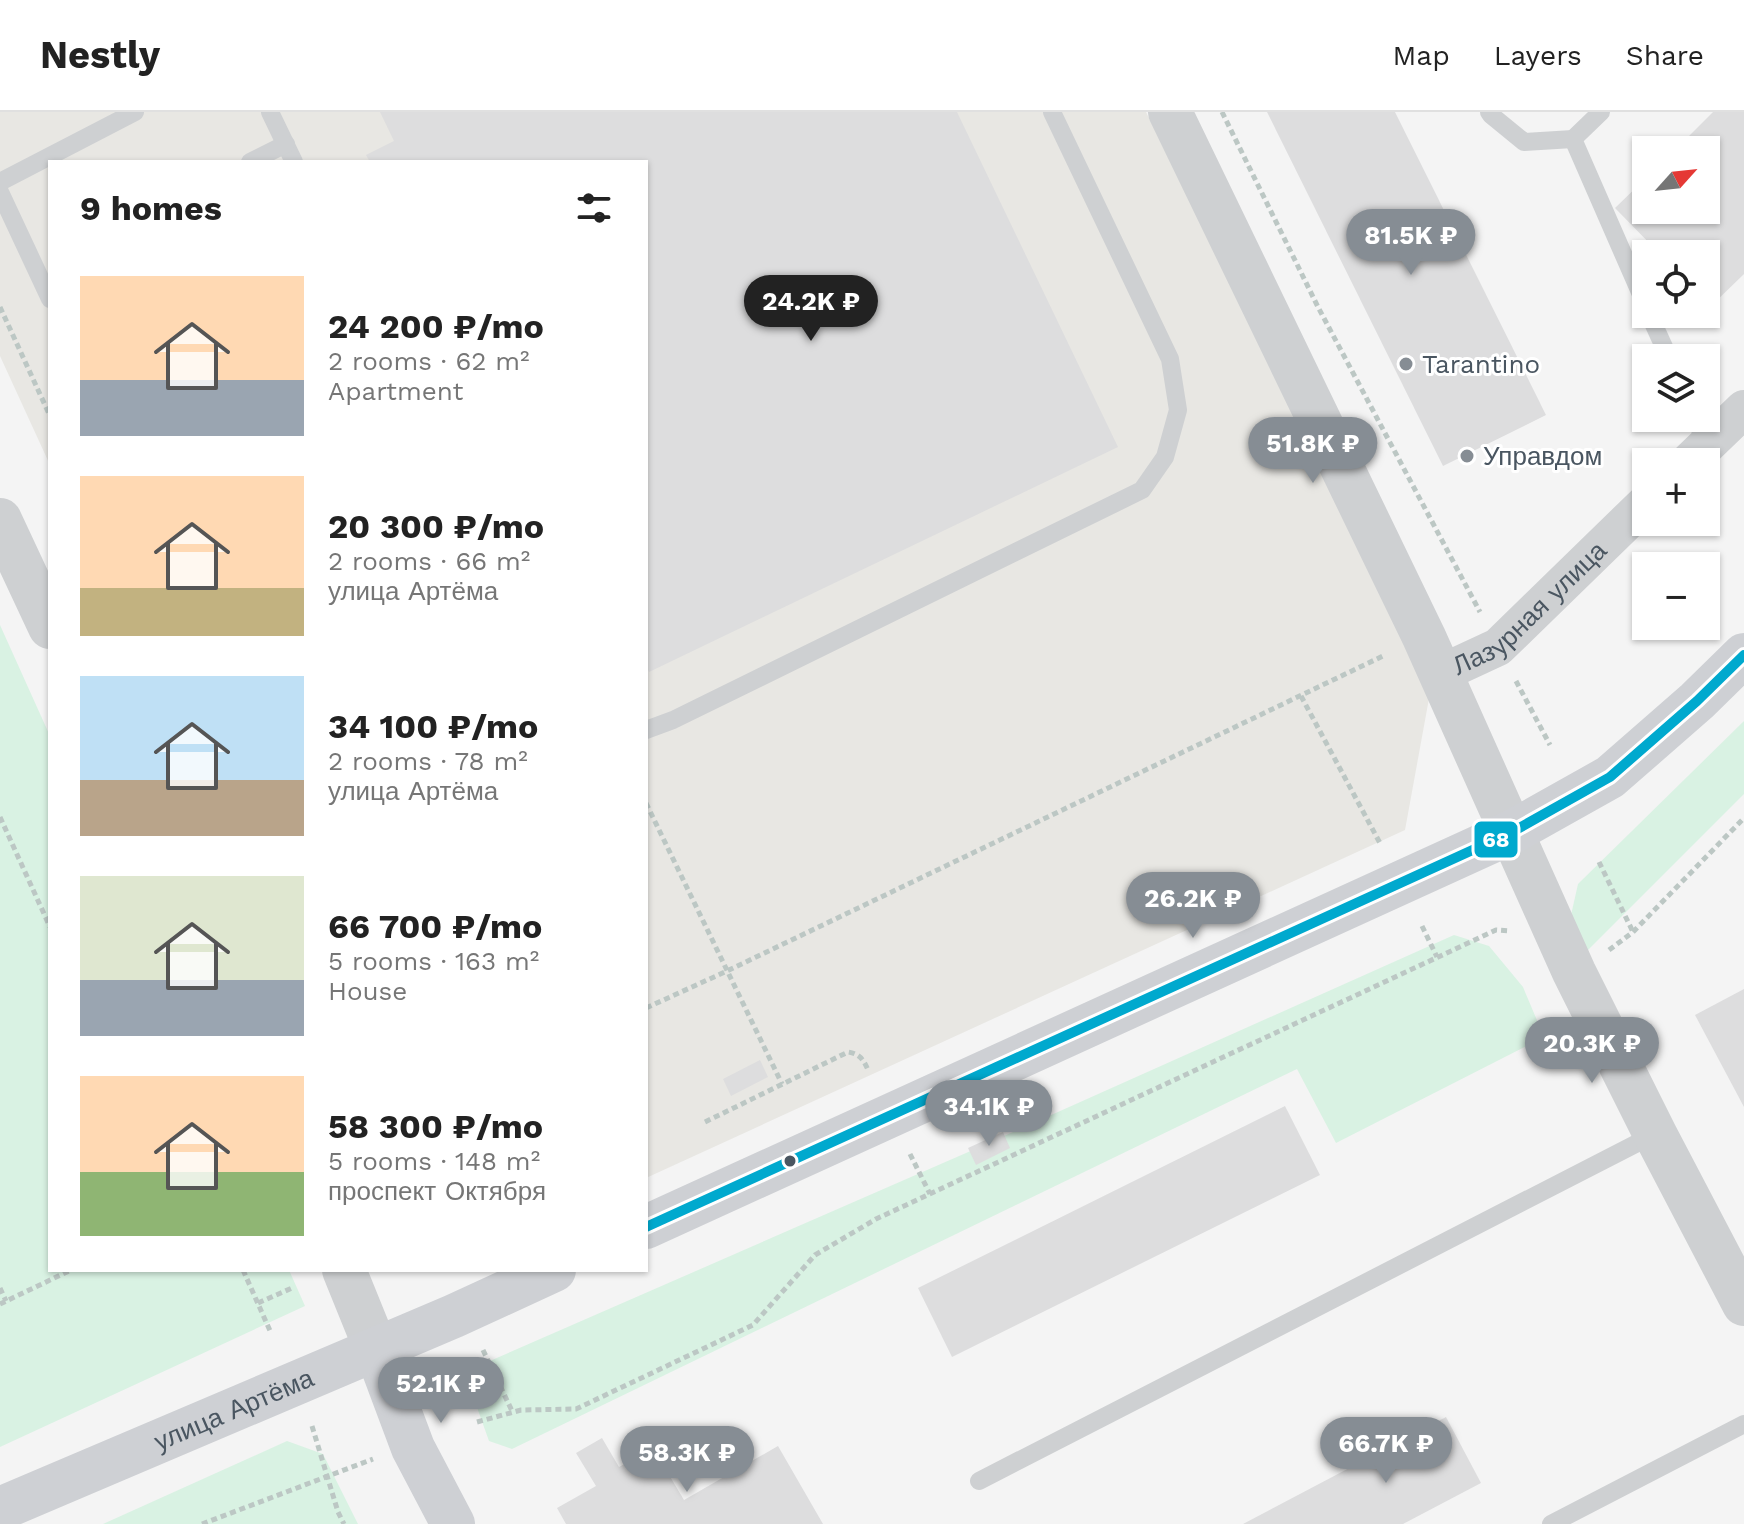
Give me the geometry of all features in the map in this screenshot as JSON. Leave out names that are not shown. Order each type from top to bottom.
[{"type":"main road","points":[[648,1226],[1512,832],[1610,777],[1744,655]]},
{"type":"main road","name":"улица Артёма","points":[[0,1509],[454,1316],[550,1272]]},
{"type":"main road","points":[[376,1349],[413,1448],[453,1524]]},
{"type":"street","points":[[1170,112],[1433,655],[1574,972],[1744,1304]]},
{"type":"street","points":[[1697,442],[1744,409]]},
{"type":"street","name":"Лазурная улица","points":[[1433,655],[1498,647],[1632,517]]},
{"type":"street","points":[[0,520],[48,623]]},
{"type":"street","points":[[345,1272],[376,1349]]},
{"type":"lane","points":[[0,182],[135,112]]},
{"type":"lane","points":[[270,112],[293,160]]},
{"type":"lane","points":[[648,729],[673,720],[1142,490],[1165,457],[1178,410],[1170,359],[1052,112]]},
{"type":"lane","points":[[1489,112],[1524,142],[1573,139],[1601,112]]},
{"type":"lane","points":[[1573,139],[1632,274]]},
{"type":"lane","points":[[254,160],[286,144]]},
{"type":"lane","points":[[0,192],[43,265],[48,289]]},
{"type":"lane","points":[[979,1481],[1655,1134]]},
{"type":"lane","points":[[1558,1522],[1744,1424]]},
{"type":"path","points":[[1222,112],[1318,307],[1550,745]]},
{"type":"path","points":[[0,307],[48,412]]},
{"type":"path","points":[[648,1007],[1301,696],[1433,655]]},
{"type":"path","points":[[1301,696],[1381,845]]},
{"type":"path","points":[[648,807],[782,1084]]},
{"type":"path","points":[[0,817],[48,923]]},
{"type":"path","points":[[1600,957],[1633,932],[1744,818]]},
{"type":"path","points":[[1599,862],[1633,932]]},
{"type":"path","points":[[1422,926],[1437,957]]},
{"type":"path","points":[[477,1422],[521,1410],[576,1409],[753,1325],[815,1255],[876,1219],[1496,930],[1516,933]]},
{"type":"path","points":[[705,1122],[848,1052],[858,1054],[869,1072]]},
{"type":"path","points":[[910,1154],[930,1194]]},
{"type":"path","points":[[0,1288],[3,1303],[67,1272]]},
{"type":"path","points":[[244,1272],[271,1333]]},
{"type":"path","points":[[258,1303],[292,1288]]},
{"type":"path","points":[[481,1345],[513,1413]]},
{"type":"path","points":[[312,1426],[344,1524]]},
{"type":"path","points":[[202,1524],[380,1457]]},
{"type":"shaded area","points":[[0,112],[1146,112],[1430,693],[1405,830],[648,1177],[648,160],[48,160],[48,461],[0,356]]},
{"type":"green space","points":[[0,625],[48,732],[48,1272],[290,1272],[305,1306],[0,1447]]},
{"type":"green space","points":[[1744,721],[1744,794],[1583,955],[1569,924],[1578,884]]},
{"type":"green space","points":[[1454,935],[1489,946],[1523,987],[1544,1037],[1336,1143],[1297,1069],[512,1449],[489,1441],[469,1385],[483,1364]]},
{"type":"green space","points":[[287,1441],[323,1454],[358,1524],[103,1524]]},
{"type":"building","points":[[380,112],[957,112],[1118,447],[649,672],[648,160],[369,160],[366,155],[394,141]]},
{"type":"building","points":[[1267,112],[1395,112],[1546,415],[1443,466]]},
{"type":"building","points":[[1713,112],[1744,112],[1744,274],[1720,297],[1720,240],[1646,240],[1615,208],[1632,192],[1632,224],[1720,224],[1720,136],[1689,136]]},
{"type":"building","points":[[1744,989],[1744,1107],[1695,1015]]},
{"type":"building","points":[[760,1060],[768,1077],[731,1096],[723,1079]]},
{"type":"building","points":[[1285,1106],[1320,1175],[952,1357],[918,1288]]},
{"type":"building","points":[[1003,1132],[1010,1148],[976,1165],[968,1148]]},
{"type":"building","points":[[1446,1417],[1481,1483],[1403,1524],[1243,1524]]},
{"type":"building","points":[[602,1438],[619,1467],[653,1448],[684,1500],[778,1446],[823,1524],[566,1524],[557,1508],[596,1486],[576,1453]]},
{"type":"transit line","name":"68","points":[[648,1226],[1512,832],[1610,777],[1744,655]]},
{"type":"place","name":"Tarantino","points":[[1406,364]]},
{"type":"place","name":"Управдом","points":[[1467,456]]}]
